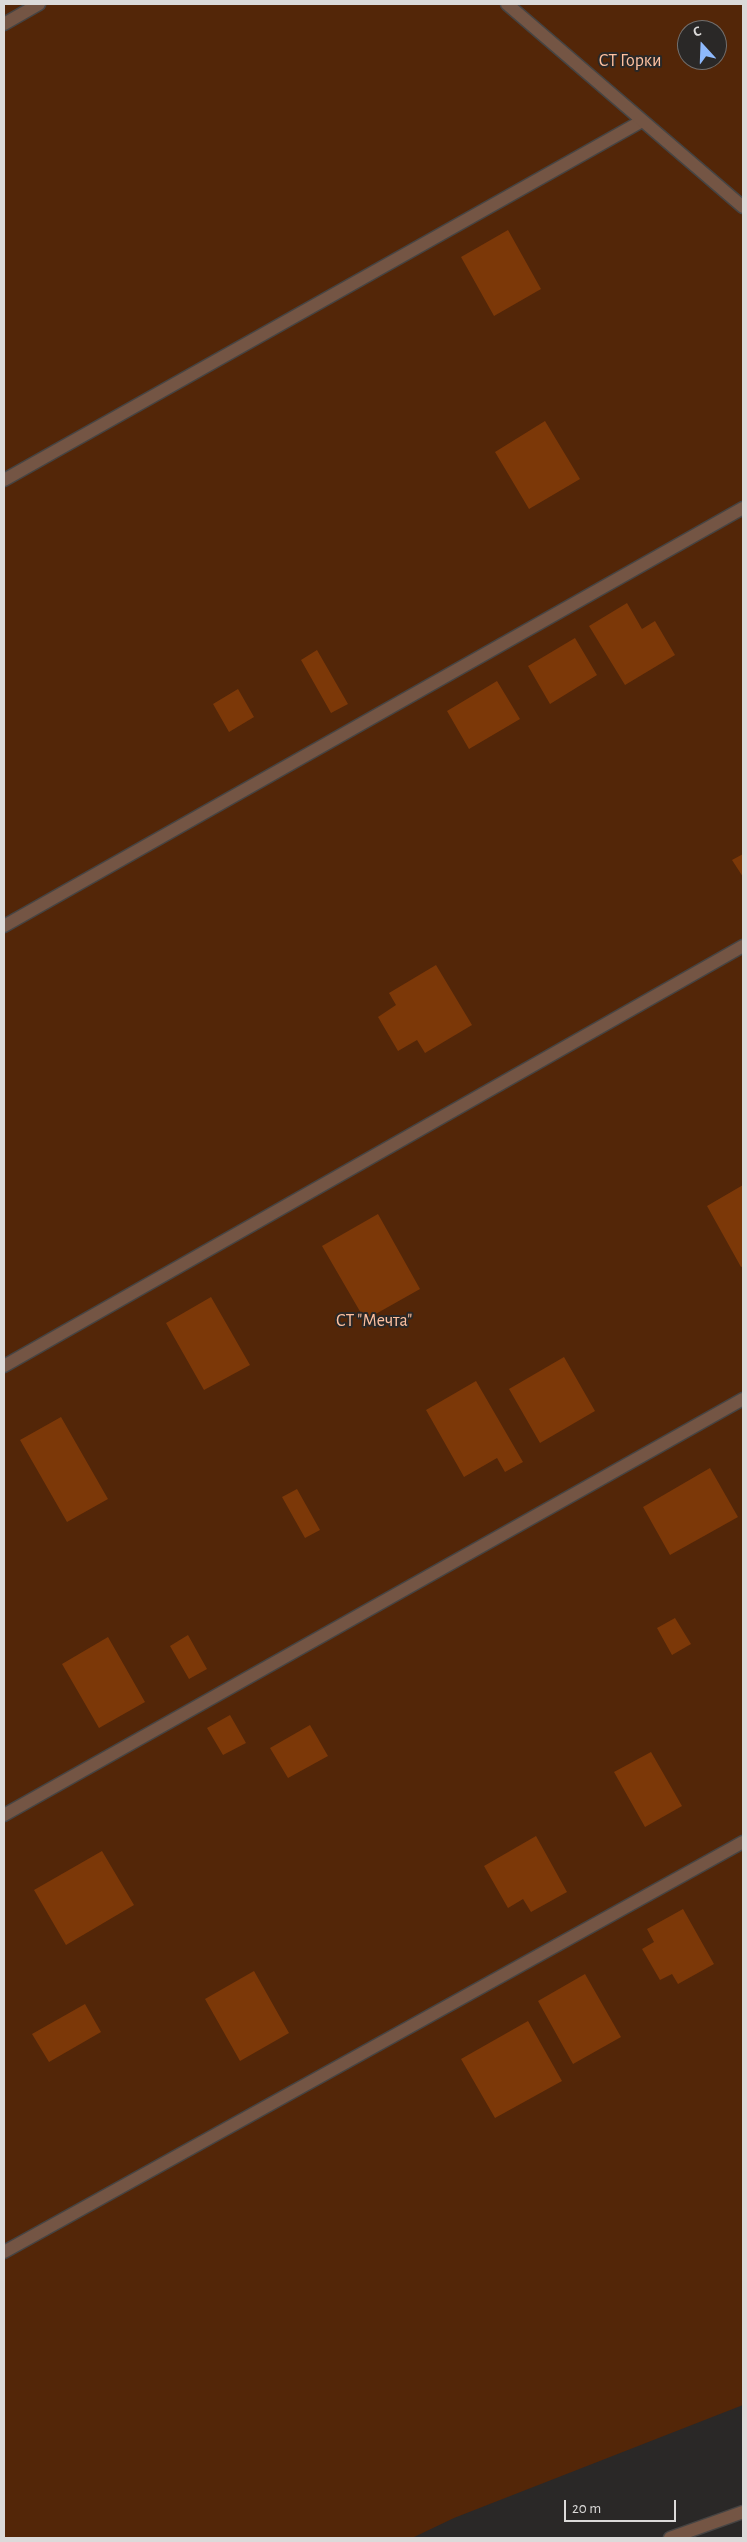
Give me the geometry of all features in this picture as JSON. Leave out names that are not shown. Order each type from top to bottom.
[{"type":"street","points":[[4,24],[39,4]]},
{"type":"street","points":[[513,6],[642,121],[743,207]]},
{"type":"street","points":[[4,480],[642,121]]},
{"type":"street","points":[[4,926],[743,508]]},
{"type":"street","points":[[4,1366],[743,946]]},
{"type":"street","points":[[4,1815],[743,1399]]},
{"type":"street","points":[[4,2252],[743,1842]]},
{"type":"street","points":[[670,2538],[743,2512]]},
{"type":"green space","name":"СТ \"Мечта\"","points":[[4,4],[743,4],[743,2405],[454,2518],[412,2538],[4,2538]]},
{"type":"building","points":[[508,230],[541,289],[494,316],[461,257]]},
{"type":"building","points":[[545,421],[580,479],[529,509],[495,452]]},
{"type":"building","points":[[627,603],[642,629],[655,621],[675,655],[625,685],[589,626]]},
{"type":"building","points":[[575,638],[597,675],[550,704],[528,666]]},
{"type":"building","points":[[317,650],[348,704],[331,713],[301,660]]},
{"type":"building","points":[[497,681],[520,719],[469,749],[447,711]]},
{"type":"building","points":[[238,689],[254,717],[229,732],[213,704]]},
{"type":"building","points":[[743,854],[743,877],[732,860]]},
{"type":"building","points":[[436,965],[472,1025],[425,1053],[417,1040],[398,1051],[378,1017],[396,1005],[389,993]]},
{"type":"building","points":[[743,1185],[743,1266],[741,1267],[707,1206]]},
{"type":"building","points":[[378,1214],[420,1289],[365,1320],[322,1246]]},
{"type":"building","points":[[211,1297],[250,1365],[204,1390],[166,1323]]},
{"type":"building","points":[[564,1357],[595,1411],[540,1443],[509,1389]]},
{"type":"building","points":[[476,1381],[523,1462],[505,1472],[497,1458],[464,1477],[426,1410]]},
{"type":"building","points":[[61,1417],[108,1499],[67,1522],[20,1440]]},
{"type":"building","points":[[710,1468],[738,1517],[670,1555],[643,1507]]},
{"type":"building","points":[[297,1489],[320,1530],[305,1538],[282,1497]]},
{"type":"building","points":[[675,1618],[691,1644],[672,1655],[657,1628]]},
{"type":"building","points":[[188,1635],[207,1669],[189,1679],[170,1646]]},
{"type":"building","points":[[108,1637],[145,1702],[99,1728],[62,1664]]},
{"type":"building","points":[[230,1715],[246,1743],[223,1755],[207,1728]]},
{"type":"building","points":[[310,1725],[328,1756],[288,1778],[270,1748]]},
{"type":"building","points":[[651,1752],[682,1806],[645,1827],[614,1772]]},
{"type":"building","points":[[536,1836],[567,1892],[531,1912],[523,1899],[508,1908],[484,1866]]},
{"type":"building","points":[[102,1851],[134,1905],[66,1945],[34,1890]]},
{"type":"building","points":[[683,1909],[714,1964],[678,1984],[672,1974],[660,1980],[642,1949],[654,1942],[647,1929]]},
{"type":"building","points":[[254,1971],[289,2033],[240,2061],[205,1999]]},
{"type":"building","points":[[585,1974],[621,2037],[573,2064],[538,2001]]},
{"type":"building","points":[[85,2004],[101,2032],[49,2062],[32,2034]]},
{"type":"building","points":[[528,2021],[562,2081],[495,2118],[461,2059]]},
{"type":"park label","name":"СТ Горки","points":[[630,61]]}]
